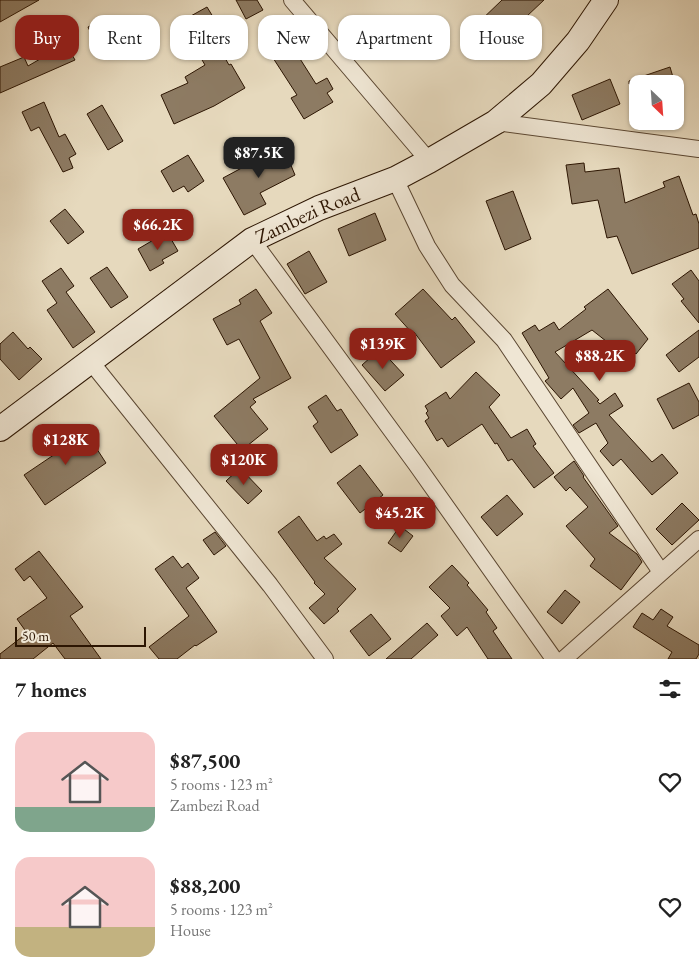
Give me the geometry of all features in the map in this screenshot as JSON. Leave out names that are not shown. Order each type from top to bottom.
[{"type":"street","points":[[292,0],[429,161]]},
{"type":"street","name":"Zambezi Road","points":[[0,429],[252,240],[319,208],[395,179],[496,122],[541,84],[578,41],[606,0]]},
{"type":"street","points":[[496,122],[692,148],[699,135]]},
{"type":"street","points":[[395,179],[428,246],[452,285],[504,340],[661,572]]},
{"type":"street","points":[[252,240],[410,456],[554,659]]},
{"type":"street","points":[[91,362],[270,585],[325,659]]},
{"type":"street","points":[[564,659],[699,539]]},
{"type":"building","points":[[0,0],[39,0],[0,22]]},
{"type":"building","points":[[236,0],[257,0],[263,10],[248,18],[248,15],[244,15]]},
{"type":"building","points":[[502,0],[544,0],[528,15],[486,15]]},
{"type":"building","points":[[207,7],[212,15],[193,15]]},
{"type":"building","points":[[17,60],[25,60],[28,66],[38,60],[75,60],[0,93],[0,67]]},
{"type":"building","points":[[202,60],[226,60],[229,65],[231,64],[245,88],[214,106],[174,124],[161,95],[188,83],[185,77],[205,65]]},
{"type":"building","points":[[274,60],[301,60],[316,84],[327,78],[333,89],[327,93],[333,102],[304,119],[291,98],[297,95]]},
{"type":"building","points":[[670,67],[672,75],[647,75]]},
{"type":"building","points":[[610,79],[620,104],[582,120],[572,95]]},
{"type":"building","points":[[44,102],[59,137],[65,134],[76,154],[69,158],[73,168],[63,172],[39,127],[31,131],[22,112]]},
{"type":"building","points":[[102,105],[123,141],[108,150],[87,114]]},
{"type":"building","points":[[282,144],[295,175],[260,193],[266,204],[244,215],[223,178],[264,156],[263,152]]},
{"type":"building","points":[[188,155],[204,181],[188,192],[184,186],[173,192],[161,171]]},
{"type":"building","points":[[584,163],[585,172],[619,168],[625,203],[665,187],[663,182],[679,176],[693,215],[696,214],[699,224],[699,248],[632,274],[617,236],[607,238],[598,200],[572,204],[566,165]]},
{"type":"building","points":[[513,191],[531,239],[505,250],[486,201]]},
{"type":"building","points":[[65,209],[84,232],[68,244],[50,221]]},
{"type":"building","points":[[375,213],[386,240],[349,256],[338,229]]},
{"type":"building","points":[[167,232],[178,251],[162,260],[164,263],[150,271],[138,249]]},
{"type":"building","points":[[309,251],[327,282],[305,294],[287,264]]},
{"type":"building","points":[[107,267],[128,297],[111,308],[90,278]]},
{"type":"building","points":[[61,268],[74,286],[66,292],[95,332],[73,348],[47,310],[57,303],[42,281]]},
{"type":"building","points":[[691,270],[699,281],[699,323],[681,301],[684,299],[672,284]]},
{"type":"building","points":[[256,289],[272,313],[260,321],[291,378],[253,399],[256,402],[250,407],[268,429],[242,450],[214,416],[260,378],[239,339],[227,345],[213,319],[241,304],[239,300]]},
{"type":"building","points":[[423,289],[452,320],[455,317],[475,342],[441,368],[414,332],[412,333],[395,314]]},
{"type":"building","points":[[608,289],[648,339],[636,354],[621,343],[616,349],[592,330],[555,352],[599,400],[597,401],[600,404],[615,393],[623,406],[609,415],[652,462],[662,454],[678,473],[652,495],[621,459],[613,466],[600,451],[608,443],[596,423],[579,433],[573,425],[589,413],[573,388],[561,399],[545,381],[549,378],[522,333],[535,325],[539,331],[554,322],[559,330],[586,309],[584,307]]},
{"type":"building","points":[[699,330],[699,357],[679,372],[666,355]]},
{"type":"building","points":[[13,332],[28,349],[30,347],[42,359],[19,380],[0,359],[0,344]]},
{"type":"building","points":[[380,349],[404,375],[385,391],[362,365]]},
{"type":"building","points":[[476,372],[500,395],[489,407],[511,438],[527,429],[536,444],[533,446],[554,473],[534,488],[512,459],[508,461],[482,424],[448,447],[442,438],[437,441],[425,421],[429,418],[425,406],[446,392],[450,399]]},
{"type":"building","points":[[689,383],[699,402],[699,415],[673,429],[657,399]]},
{"type":"building","points":[[326,395],[337,411],[341,409],[358,435],[331,453],[313,426],[318,422],[308,407]]},
{"type":"building","points":[[85,425],[96,441],[93,443],[106,463],[45,505],[24,475],[64,448],[60,442]]},
{"type":"building","points":[[574,461],[583,477],[618,526],[609,533],[637,554],[642,562],[621,590],[590,566],[595,559],[566,526],[588,507],[570,487],[566,491],[554,477]]},
{"type":"building","points":[[360,465],[383,495],[360,513],[337,483]]},
{"type":"building","points":[[240,468],[262,491],[248,504],[226,481]]},
{"type":"building","points":[[507,495],[523,514],[497,536],[481,517]]},
{"type":"building","points":[[682,503],[699,520],[672,545],[656,529]]},
{"type":"building","points":[[299,516],[317,541],[324,536],[326,539],[334,534],[342,544],[324,558],[356,589],[337,609],[339,611],[324,624],[309,608],[325,594],[314,583],[278,532]]},
{"type":"building","points":[[400,526],[413,536],[401,552],[388,543]]},
{"type":"building","points":[[215,532],[226,546],[214,555],[203,540]]},
{"type":"building","points":[[39,551],[83,607],[70,616],[101,659],[65,659],[53,643],[33,659],[0,659],[0,654],[27,633],[17,619],[47,598],[30,576],[24,581],[15,569]]},
{"type":"building","points":[[173,556],[182,568],[188,563],[199,578],[186,588],[217,632],[195,645],[177,659],[159,659],[149,647],[189,616],[155,569]]},
{"type":"building","points":[[452,565],[469,583],[467,585],[488,610],[486,612],[497,628],[493,631],[512,659],[488,659],[467,627],[457,636],[441,616],[450,608],[429,587]]},
{"type":"building","points":[[565,590],[580,602],[562,624],[547,612]]},
{"type":"building","points":[[661,609],[673,617],[667,626],[699,645],[699,654],[696,659],[668,659],[672,652],[633,627],[642,613],[653,620]]},
{"type":"building","points":[[371,614],[391,639],[369,656],[350,631]]},
{"type":"building","points":[[427,623],[438,635],[411,659],[386,659]]}]
